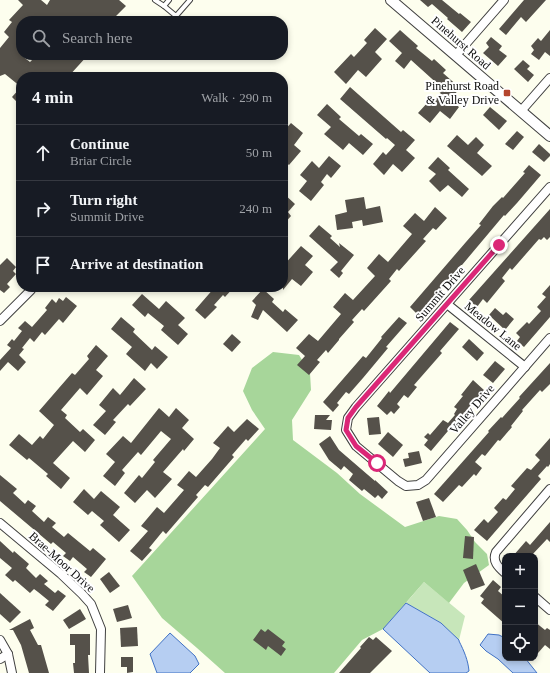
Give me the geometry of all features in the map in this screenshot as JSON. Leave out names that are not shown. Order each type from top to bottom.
[{"type":"street","name":"Pinehurst Road","points":[[391,0],[550,136]]},
{"type":"street","points":[[456,55],[504,0]]},
{"type":"street","points":[[521,111],[550,78]]},
{"type":"street","name":"Summit Drive","points":[[406,486],[356,446],[346,430],[348,418],[356,407],[550,187]]},
{"type":"street","points":[[0,321],[29,292]]},
{"type":"street","name":"Meadow Lane","points":[[447,304],[525,367]]},
{"type":"street","name":"Valley Drive","points":[[406,486],[418,485],[426,480],[550,338]]},
{"type":"street","points":[[502,571],[495,562],[494,556],[496,552],[550,489]]},
{"type":"street","name":"Brae-Moor Drive","points":[[0,523],[61,574],[91,604],[101,629],[100,673]]},
{"type":"street","points":[[538,600],[550,610]]},
{"type":"street","points":[[0,640],[8,654],[12,673]]},
{"type":"street","points":[[0,658],[8,654]]},
{"type":"lane","points":[[155,0],[176,16],[190,0]]},
{"type":"lane","points":[[164,6],[169,0]]},
{"type":"green space","points":[[273,352],[299,355],[310,373],[311,390],[292,420],[293,440],[337,473],[360,494],[405,527],[439,516],[457,519],[475,542],[487,554],[489,565],[464,583],[449,603],[424,582],[383,629],[362,640],[334,673],[225,673],[162,618],[132,576],[265,429],[252,410],[243,391],[252,368]]},
{"type":"green space","points":[[424,582],[465,616],[459,640],[441,623],[406,603]]},
{"type":"water","points":[[406,603],[441,623],[459,640],[467,659],[469,671],[466,673],[430,673],[383,629]]},
{"type":"water","points":[[170,633],[195,656],[199,664],[190,673],[157,673],[150,654]]},
{"type":"water","points":[[488,634],[499,635],[502,636],[502,661],[527,661],[537,673],[513,673],[480,645]]},
{"type":"building","points":[[18,0],[41,0],[47,5],[50,0],[119,0],[126,6],[116,16],[16,16],[16,60],[27,60],[30,62],[32,60],[83,60],[73,72],[16,72],[16,83],[5,74],[0,76],[0,48],[9,37],[4,32],[12,22],[9,20],[23,5]]},
{"type":"building","points":[[420,0],[442,0],[471,22],[462,32],[432,4],[428,7]]},
{"type":"building","points":[[524,0],[546,0],[526,22],[521,17],[506,35],[499,29]]},
{"type":"building","points":[[375,28],[387,39],[375,52],[382,59],[366,77],[358,70],[346,84],[334,72],[351,54],[354,57],[367,43],[364,40]]},
{"type":"building","points":[[400,30],[418,46],[416,48],[432,61],[434,59],[446,70],[443,73],[460,88],[450,100],[459,107],[450,119],[440,111],[430,123],[418,113],[429,101],[432,103],[441,93],[438,91],[441,87],[411,60],[404,69],[395,61],[402,53],[389,41]]},
{"type":"building","points":[[550,30],[550,56],[545,52],[539,60],[531,54],[534,50],[531,46],[538,38],[541,41]]},
{"type":"building","points":[[491,37],[502,46],[499,50],[507,56],[498,66],[483,53],[489,47],[486,43]]},
{"type":"building","points":[[523,60],[530,66],[527,69],[534,75],[528,82],[514,69]]},
{"type":"building","points":[[350,87],[401,132],[403,130],[415,140],[406,150],[415,158],[402,172],[393,164],[384,175],[373,164],[383,152],[386,155],[395,145],[340,99]]},
{"type":"building","points":[[16,93],[16,101],[12,97]]},
{"type":"building","points":[[327,104],[341,117],[339,119],[359,136],[361,134],[373,144],[363,155],[349,143],[343,150],[324,134],[331,127],[317,115]]},
{"type":"building","points":[[490,107],[507,121],[499,130],[483,115]]},
{"type":"building","points":[[291,123],[303,133],[294,145],[301,151],[289,165],[288,164],[288,126]]},
{"type":"building","points":[[517,131],[524,137],[513,150],[505,144]]},
{"type":"building","points":[[457,135],[468,145],[476,137],[484,145],[477,153],[492,166],[482,176],[447,146]]},
{"type":"building","points":[[539,144],[550,154],[544,162],[532,152]]},
{"type":"building","points":[[329,156],[341,166],[331,178],[327,174],[321,182],[324,185],[311,201],[299,191],[307,181],[300,175],[312,161],[319,168]]},
{"type":"building","points":[[438,157],[450,168],[448,170],[469,189],[462,197],[448,185],[440,192],[429,181],[436,174],[428,168]]},
{"type":"building","points":[[529,165],[541,175],[505,216],[504,215],[418,315],[410,307],[481,225],[479,224],[493,206],[502,197],[503,198],[525,173],[523,172]]},
{"type":"building","points":[[364,197],[366,209],[380,206],[383,222],[363,226],[362,220],[352,222],[353,228],[337,230],[335,215],[347,212],[345,200]]},
{"type":"building","points":[[288,198],[295,204],[288,212]]},
{"type":"building","points":[[435,207],[447,218],[436,230],[433,228],[423,239],[426,241],[399,271],[397,269],[389,279],[391,281],[364,311],[362,309],[352,320],[354,322],[328,353],[326,350],[317,360],[320,362],[309,375],[297,365],[305,356],[296,348],[309,334],[318,341],[341,314],[333,307],[345,293],[353,300],[375,276],[367,268],[379,254],[388,262],[412,234],[403,226],[415,213],[424,221]]},
{"type":"building","points":[[550,209],[550,237],[547,240],[544,237],[541,240],[539,239],[512,270],[510,268],[502,278],[505,281],[487,303],[483,299],[477,307],[469,300]]},
{"type":"building","points":[[288,212],[291,216],[288,219]]},
{"type":"building","points":[[319,225],[332,236],[330,238],[340,247],[339,243],[354,255],[341,271],[343,273],[339,278],[330,270],[338,262],[309,236]]},
{"type":"building","points":[[301,246],[313,256],[305,265],[313,272],[301,286],[292,279],[288,284],[288,260]]},
{"type":"building","points":[[7,258],[16,267],[13,271],[16,274],[7,284],[10,287],[4,293],[0,290],[0,265]]},
{"type":"building","points":[[550,285],[550,317],[524,347],[517,341],[520,337],[516,333],[527,322],[529,324],[541,311],[537,307],[546,297],[542,294]]},
{"type":"building","points":[[211,292],[230,292],[225,297],[223,295],[214,305],[217,307],[205,319],[195,310]]},
{"type":"building","points":[[260,292],[266,292],[274,299],[272,302],[283,312],[285,309],[298,320],[287,332],[263,310],[258,320],[251,317],[256,305],[252,301]]},
{"type":"building","points":[[142,294],[159,309],[166,301],[185,318],[178,325],[188,334],[178,345],[161,330],[164,326],[148,313],[145,317],[132,305]]},
{"type":"building","points":[[66,297],[77,306],[63,323],[59,319],[45,335],[42,332],[34,342],[30,338],[22,348],[24,349],[19,355],[26,362],[18,371],[8,362],[0,371],[0,360],[11,348],[7,345],[12,339],[14,341],[22,331],[18,328],[25,321],[32,327],[47,310],[45,308],[52,299],[56,303],[59,298],[63,301]]},
{"type":"building","points":[[495,308],[503,315],[506,312],[514,319],[505,330],[489,315]]},
{"type":"building","points":[[121,317],[135,329],[133,332],[152,350],[155,346],[168,357],[157,369],[151,363],[145,371],[126,354],[132,347],[111,329]]},
{"type":"building","points":[[399,317],[407,323],[349,394],[346,392],[337,403],[339,405],[333,412],[323,402],[363,356],[366,358],[382,338],[381,337]]},
{"type":"building","points":[[450,322],[459,329],[440,351],[442,353],[414,385],[417,387],[408,398],[404,395],[397,404],[400,407],[394,414],[391,411],[387,415],[377,406],[389,391],[390,393]]},
{"type":"building","points":[[232,334],[241,342],[232,352],[223,344]]},
{"type":"building","points":[[469,339],[484,353],[477,361],[462,347]]},
{"type":"building","points":[[96,345],[108,356],[96,370],[103,376],[87,395],[80,388],[61,410],[67,415],[65,418],[80,432],[83,429],[95,440],[85,452],[73,441],[53,463],[70,478],[61,489],[46,476],[48,474],[29,458],[27,460],[9,445],[19,434],[32,445],[40,436],[43,439],[54,425],[39,411],[72,373],[75,375],[89,359],[87,356]]},
{"type":"building","points":[[495,361],[505,369],[493,383],[483,375]]},
{"type":"building","points":[[550,363],[550,384],[542,392],[540,390],[522,410],[523,411],[511,426],[512,427],[500,441],[498,440],[485,456],[482,454],[475,462],[482,468],[476,476],[474,474],[462,487],[459,485],[443,502],[434,494],[489,432],[488,431],[501,417],[502,418]]},
{"type":"building","points":[[134,378],[146,389],[130,406],[128,404],[113,420],[116,422],[105,435],[93,425],[106,411],[99,405],[113,388],[120,395]]},
{"type":"building","points":[[473,380],[485,391],[460,419],[459,418],[431,451],[424,445],[428,440],[424,437],[428,433],[430,435],[443,420],[448,423],[455,415],[454,414],[457,409],[454,407]]},
{"type":"building","points":[[159,408],[169,417],[176,408],[189,420],[182,428],[194,439],[163,472],[172,479],[155,498],[147,490],[135,503],[124,493],[139,475],[142,478],[155,462],[153,460],[171,439],[161,431],[141,455],[138,452],[122,470],[125,473],[115,486],[103,476],[115,462],[106,454],[123,436],[131,443]]},
{"type":"building","points":[[315,415],[330,415],[326,420],[332,420],[331,430],[314,429]]},
{"type":"building","points":[[379,417],[381,434],[369,435],[367,418]]},
{"type":"building","points":[[247,419],[259,429],[248,441],[246,439],[232,455],[234,457],[208,487],[205,485],[196,495],[198,497],[166,534],[163,531],[149,548],[152,550],[142,561],[130,551],[148,531],[141,526],[157,507],[164,513],[184,490],[177,485],[189,471],[196,477],[212,459],[220,448],[213,443],[228,426],[234,432]]},
{"type":"building","points":[[388,432],[403,445],[393,457],[378,444]]},
{"type":"building","points":[[330,436],[339,450],[388,492],[382,499],[378,495],[375,498],[364,489],[362,491],[349,480],[353,474],[344,466],[341,470],[329,460],[319,444]]},
{"type":"building","points":[[550,438],[550,464],[538,476],[541,479],[487,541],[474,530],[484,519],[488,523],[498,512],[494,508],[503,498],[506,500],[515,489],[511,486],[527,468],[531,470],[540,460],[535,455]]},
{"type":"building","points":[[419,451],[422,463],[405,467],[403,459],[409,458],[408,453]]},
{"type":"building","points":[[0,475],[17,489],[13,493],[25,504],[28,500],[36,506],[32,511],[44,522],[48,517],[56,523],[52,527],[64,537],[68,533],[90,551],[93,548],[106,559],[91,577],[84,572],[87,569],[73,557],[70,561],[63,556],[66,553],[53,542],[51,544],[0,501]]},
{"type":"building","points":[[84,489],[94,499],[101,491],[120,507],[113,515],[130,530],[119,542],[100,525],[104,521],[92,511],[88,515],[73,502]]},
{"type":"building","points":[[429,498],[436,517],[423,521],[416,502]]},
{"type":"building","points":[[550,522],[550,542],[547,539],[534,553],[516,553],[526,541],[530,545]]},
{"type":"building","points":[[465,536],[474,537],[473,559],[463,558]]},
{"type":"building","points":[[0,541],[13,553],[14,551],[29,564],[26,568],[36,578],[40,574],[48,581],[44,584],[55,593],[58,590],[66,596],[53,611],[45,605],[49,601],[34,589],[30,593],[15,580],[13,582],[5,575],[12,568],[0,558]]},
{"type":"building","points":[[476,564],[485,585],[471,590],[463,570]]},
{"type":"building","points":[[109,572],[120,586],[110,593],[100,579]]},
{"type":"building","points":[[493,580],[501,587],[498,591],[502,594],[502,621],[481,603],[484,599],[480,596]]},
{"type":"building","points":[[0,593],[21,612],[10,623],[0,614]]},
{"type":"building","points":[[128,605],[132,618],[117,622],[113,609]]},
{"type":"building","points":[[80,609],[86,619],[69,629],[63,620]]},
{"type":"building","points":[[30,619],[34,628],[30,630],[38,645],[41,645],[49,673],[29,673],[21,645],[13,630],[9,630]]},
{"type":"building","points":[[538,624],[545,630],[547,628],[550,630],[550,649],[545,645],[538,653]]},
{"type":"building","points":[[137,627],[138,646],[121,647],[120,628]]},
{"type":"building","points":[[261,629],[265,632],[268,629],[285,642],[282,646],[286,649],[281,656],[268,646],[266,650],[253,640]]},
{"type":"building","points":[[70,634],[90,634],[90,655],[88,655],[89,673],[74,673],[73,663],[75,663],[75,645],[70,645]]},
{"type":"building","points":[[369,637],[373,640],[376,637],[392,651],[370,673],[339,673],[361,648],[360,647]]},
{"type":"building","points":[[121,657],[133,657],[133,672],[127,673],[127,667],[121,667]]},
{"type":"place","name":"Pinehurst Road & Valley Drive","points":[[507,93]]},
{"type":"route","points":[[377,463],[356,446],[346,430],[348,418],[356,407],[499,245]]}]
